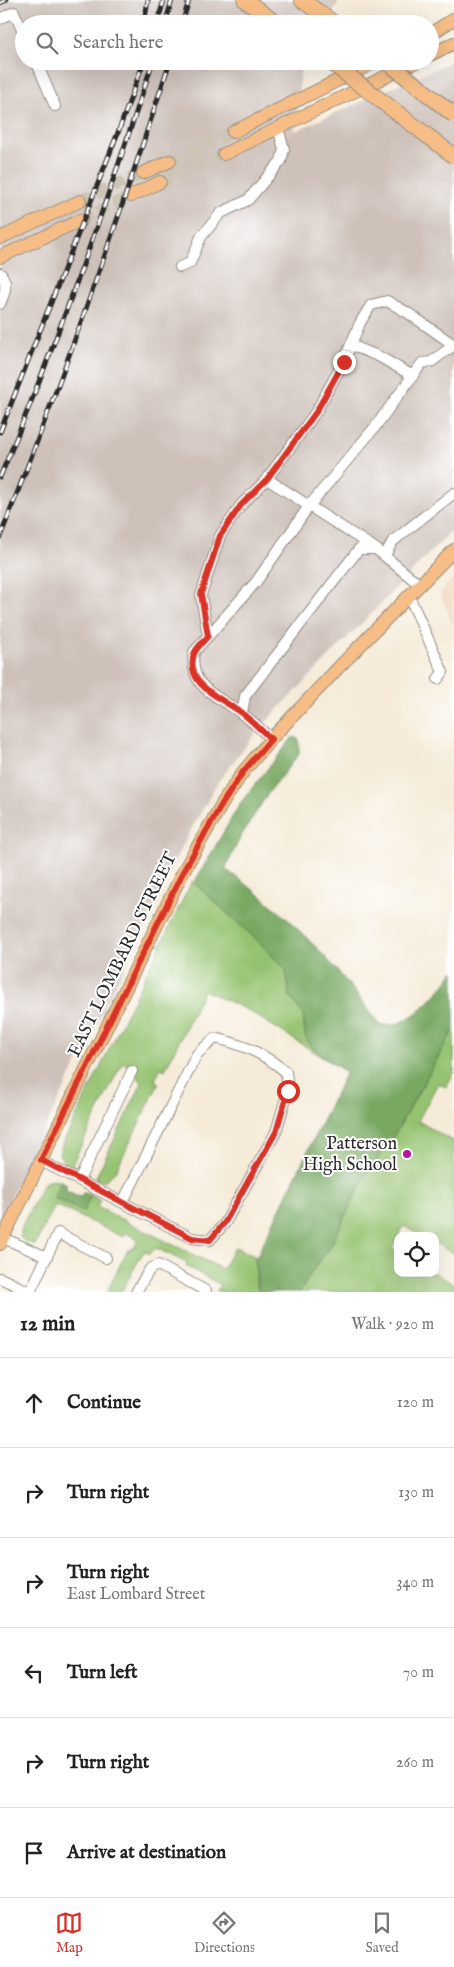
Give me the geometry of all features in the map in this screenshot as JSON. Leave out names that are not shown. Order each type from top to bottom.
[{"type":"highway","points":[[245,0],[265,15]]},
{"type":"highway","points":[[302,0],[322,15]]},
{"type":"highway","points":[[341,70],[454,156]]},
{"type":"highway","points":[[397,70],[454,115]]},
{"type":"main road","points":[[439,28],[454,19]]},
{"type":"main road","points":[[439,50],[454,43]]},
{"type":"main road","points":[[233,132],[359,70]]},
{"type":"main road","points":[[224,154],[391,70]]},
{"type":"main road","points":[[144,173],[170,161]]},
{"type":"main road","points":[[131,196],[160,182]]},
{"type":"main road","points":[[0,238],[80,202]]},
{"type":"main road","points":[[0,257],[81,220]]},
{"type":"main road","name":"EAST LOMBARD STREET","points":[[2,1241],[184,870],[222,804],[243,772],[271,739],[454,550]]},
{"type":"lane","points":[[0,19],[14,12],[15,15]]},
{"type":"lane","points":[[40,70],[56,106]]},
{"type":"lane","points":[[180,267],[190,263],[201,237],[221,213],[248,200],[280,161],[284,149],[278,128]]},
{"type":"lane","points":[[0,273],[6,284],[6,289],[0,304]]},
{"type":"lane","points":[[208,636],[201,594],[220,536],[241,505],[267,479],[316,412],[344,362],[360,323],[372,305],[387,301],[454,345],[432,362],[422,363],[375,427],[309,506],[256,582],[194,652],[192,665],[197,681],[211,694],[242,714],[271,739]]},
{"type":"lane","points":[[351,345],[380,357],[413,376]]},
{"type":"lane","points":[[267,479],[389,558],[420,585]]},
{"type":"lane","points":[[389,558],[394,541],[454,493]]},
{"type":"lane","points":[[242,714],[245,696],[359,549],[376,549]]},
{"type":"lane","points":[[409,596],[443,672],[438,679]]},
{"type":"lane","points":[[41,1160],[192,1238],[210,1240],[225,1222],[276,1132],[288,1091],[286,1072],[273,1061],[243,1045],[215,1038],[197,1054],[123,1202]]},
{"type":"lane","points":[[79,1180],[132,1072]]},
{"type":"lane","points":[[0,1278],[30,1292],[58,1233],[106,1258]]},
{"type":"lane","points":[[2,1241],[47,1258]]},
{"type":"lane","points":[[136,1292],[150,1269],[158,1265],[206,1291]]},
{"type":"shaded area","points":[[0,0],[340,0],[331,15],[15,15],[15,70],[301,70],[295,131],[432,70],[439,70],[439,67],[454,60],[454,528],[257,731],[217,783],[173,863],[157,901],[0,1220]]},
{"type":"shaded area","points":[[454,577],[454,628],[440,593]]},
{"type":"green space","points":[[293,737],[299,739],[299,754],[269,792],[241,836],[225,869],[269,903],[309,940],[346,981],[380,1025],[396,1024],[413,1015],[436,994],[454,971],[454,1029],[388,1146],[365,1176],[329,1249],[314,1268],[300,1292],[259,1292],[255,1260],[346,1072],[310,1046],[305,1036],[303,1014],[289,995],[286,970],[257,940],[194,883],[241,802]]},
{"type":"green space","points":[[192,881],[257,940],[286,970],[289,995],[303,1014],[305,1036],[346,1072],[249,1011],[204,990],[165,1070],[160,1068],[155,1081],[159,1083],[115,1172],[104,1181],[95,1179],[142,1083],[137,1076],[137,1071],[129,1065],[122,1063],[72,1164],[79,1168],[72,1169],[65,1165],[59,1154],[61,1147]]},
{"type":"green space","name":"Patterson High School","points":[[454,1029],[454,1073],[446,1087],[438,1083],[418,1121],[454,1142],[454,1254],[439,1245],[439,1232],[414,1232],[404,1226],[401,1232],[394,1232],[394,1244],[392,1248],[394,1249],[394,1277],[439,1277],[439,1275],[454,1284],[454,1292],[300,1292],[314,1268],[329,1249],[365,1176],[388,1146]]},
{"type":"green space","points":[[61,1181],[55,1198],[83,1212],[91,1195],[100,1200],[97,1207],[222,1269],[235,1247],[256,1257],[256,1284],[259,1292],[218,1292],[219,1284],[186,1266],[187,1263],[156,1248],[150,1254],[144,1251],[121,1292],[107,1292],[127,1251],[134,1248],[138,1239],[126,1233],[123,1237],[55,1205],[35,1245],[24,1241],[19,1236],[21,1235],[21,1228],[41,1188],[45,1182]]},
{"type":"green space","points":[[61,1181],[67,1184],[65,1189],[79,1197],[84,1192],[91,1195],[83,1212],[54,1198]]},
{"type":"tunnel","points":[[170,161],[233,132]]},
{"type":"tunnel","points":[[160,182],[224,154]]},
{"type":"tunnel","points":[[80,201],[143,173]]},
{"type":"tunnel","points":[[81,220],[131,196]]},
{"type":"railway","points":[[0,3],[6,0]]},
{"type":"railway","points":[[146,15],[148,0]]},
{"type":"railway","points":[[160,15],[164,0]]},
{"type":"railway","points":[[168,15],[172,0]]},
{"type":"railway","points":[[185,15],[189,0]]},
{"type":"railway","points":[[0,432],[141,70]]},
{"type":"railway","points":[[0,477],[81,271],[150,70]]},
{"type":"railway","points":[[0,537],[89,301],[167,70]]},
{"type":"place","name":"Patterson High School","points":[[407,1154]]},
{"type":"route","points":[[288,1091],[276,1132],[225,1222],[210,1240],[192,1238],[41,1160],[184,870],[243,772],[271,739],[242,714],[211,694],[197,681],[192,665],[194,652],[208,636],[201,594],[220,536],[241,505],[267,479],[316,412],[344,362]]}]
